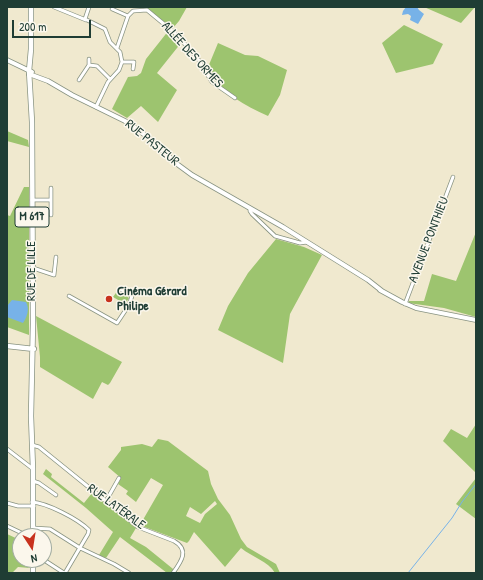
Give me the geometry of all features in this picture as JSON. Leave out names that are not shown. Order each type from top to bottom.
[{"type":"main road","name":"RUE DE LILLE","points":[[31,7],[33,528]]},
{"type":"main road","name":"RUE PASTEUR","points":[[7,60],[130,124],[156,143],[184,169],[307,242],[374,287],[405,304],[430,311],[443,311],[476,320]]},
{"type":"main road","points":[[7,346],[33,349]]},
{"type":"street","points":[[54,7],[105,29],[110,42],[121,54],[122,62],[119,70],[110,79],[96,107]]},
{"type":"street","points":[[86,20],[85,17],[89,7]]},
{"type":"street","points":[[114,8],[128,16],[117,48]]},
{"type":"street","name":"ALLÉE DES ORMES","points":[[128,16],[133,11],[144,9],[149,11],[173,30],[198,59],[212,82],[235,98]]},
{"type":"street","points":[[79,80],[89,65],[89,59]]},
{"type":"street","points":[[122,62],[134,60],[133,69]]},
{"type":"street","points":[[89,65],[97,66],[110,79]]},
{"type":"street","name":"AVENUE PONTHIEU","points":[[405,304],[454,177]]},
{"type":"street","points":[[51,188],[51,216]]},
{"type":"street","points":[[32,200],[51,200]]},
{"type":"street","name":"RUE PASTEUR","points":[[250,208],[252,214],[274,236],[300,243],[307,242]]},
{"type":"street","points":[[32,269],[54,275],[56,257]]},
{"type":"street","points":[[69,296],[118,323],[129,305],[132,296],[120,289]]},
{"type":"street","name":"RUE LATÉRALE","points":[[33,445],[50,456],[139,527],[174,540],[182,550],[182,558],[180,564],[173,572]]},
{"type":"street","points":[[7,449],[33,469]]},
{"type":"street","points":[[106,501],[119,478]]},
{"type":"street","points":[[33,481],[39,483],[56,496]]},
{"type":"street","points":[[7,503],[18,506],[33,504],[68,515],[87,528],[89,531],[65,573],[52,565]]},
{"type":"street","points":[[52,530],[80,548],[112,563],[128,573]]},
{"type":"green space","points":[[147,7],[187,7],[173,28],[146,9]]},
{"type":"green space","points":[[424,7],[475,7],[461,23]]},
{"type":"green space","points":[[404,25],[443,44],[433,64],[396,73],[382,43]]},
{"type":"green space","points":[[169,30],[181,43],[157,73],[177,90],[158,122],[141,106],[127,118],[112,109],[128,77],[137,76],[141,73],[146,59]]},
{"type":"green space","points":[[218,43],[245,55],[258,56],[287,70],[280,95],[268,116],[234,98],[219,86],[206,72]]},
{"type":"green space","points":[[7,131],[28,140],[29,147],[7,141]]},
{"type":"green space","points":[[24,187],[29,187],[29,335],[7,327],[7,215],[10,216]]},
{"type":"green space","points":[[476,232],[476,317],[444,308],[408,303],[409,301],[424,301],[432,274],[456,281]]},
{"type":"green space","points":[[276,239],[304,247],[322,255],[290,314],[283,363],[218,330],[228,306],[248,273]]},
{"type":"green space","points":[[118,290],[129,298],[125,304],[113,297]]},
{"type":"green space","points":[[36,316],[122,362],[110,383],[108,385],[102,382],[93,399],[40,367]]},
{"type":"green space","points":[[476,424],[476,473],[443,441],[451,429],[467,438]]},
{"type":"green space","points":[[158,439],[168,441],[208,471],[211,484],[218,499],[230,515],[241,539],[247,547],[276,564],[280,573],[275,573],[264,562],[241,548],[225,567],[194,532],[187,543],[140,525],[163,485],[151,478],[136,502],[126,494],[128,491],[118,484],[121,478],[108,467],[121,450],[121,447],[142,444],[152,447]],"holes":[[[215,501],[217,504],[205,514],[200,523],[186,516],[190,507],[201,514]]]},
{"type":"green space","points":[[46,469],[52,474],[51,477],[84,503],[92,493],[136,528],[130,538],[146,547],[178,573],[167,573],[120,537],[106,558],[99,555],[113,532],[86,508],[43,474]]},
{"type":"green space","points":[[476,478],[476,519],[456,504]]},
{"type":"green space","points":[[7,534],[12,536],[12,568],[17,568],[12,573],[7,573]]},
{"type":"water","points":[[406,7],[417,7],[424,14],[418,24],[410,20],[411,16],[408,14],[402,15]]},
{"type":"water","points":[[12,300],[26,302],[28,313],[23,323],[7,317],[7,306]]},
{"type":"waterway","points":[[408,573],[452,518],[476,484]]},
{"type":"place","name":"Cinéma Gérard Philipe","points":[[109,299]]}]
